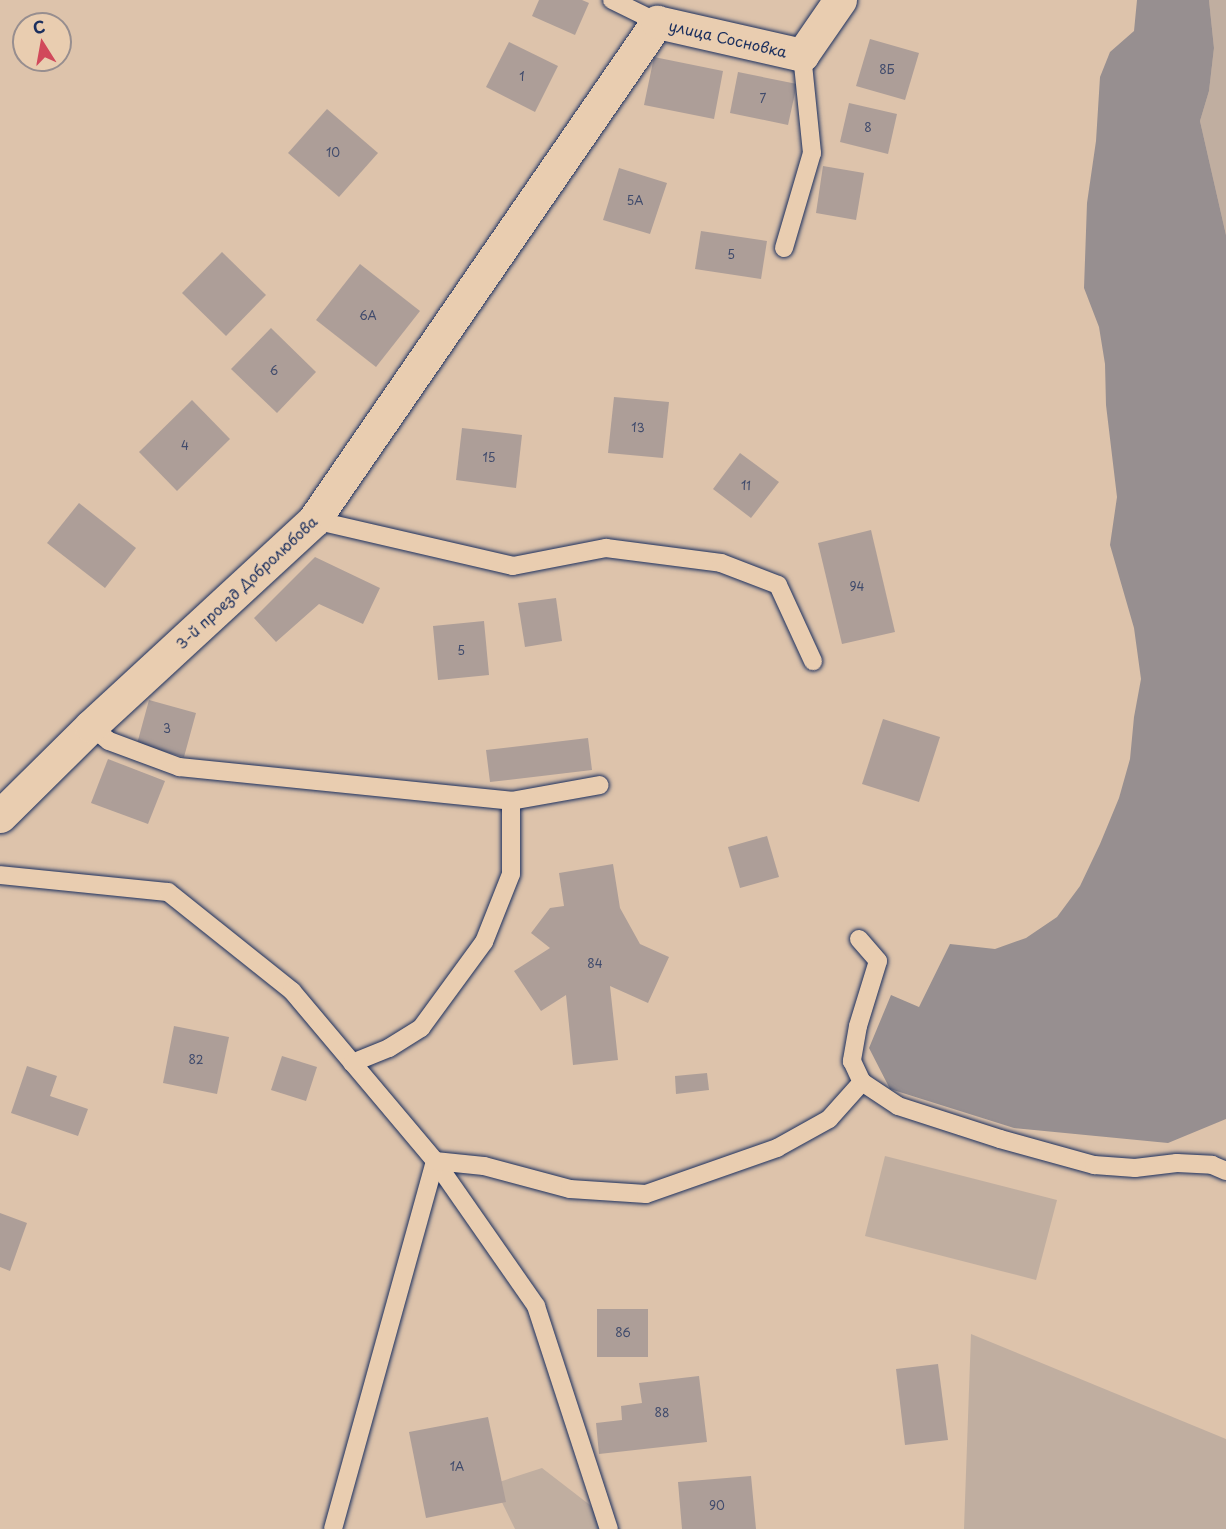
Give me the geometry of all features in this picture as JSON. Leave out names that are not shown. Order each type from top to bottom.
[{"type":"street","name":"улица Сосновка","points":[[538,198],[657,22],[802,55],[840,0]]},
{"type":"street","name":"3-й проезд Добролюбова","points":[[0,816],[91,726],[314,520],[538,198]]},
{"type":"lane","points":[[612,0],[657,22]]},
{"type":"lane","points":[[784,248],[812,153],[802,55]]},
{"type":"lane","points":[[314,520],[513,566],[606,548],[722,563],[778,585],[813,661]]},
{"type":"lane","points":[[91,726],[109,741],[179,766],[512,801],[600,785]]},
{"type":"lane","points":[[352,1063],[389,1048],[421,1028],[484,942],[511,874],[512,801]]},
{"type":"lane","points":[[0,875],[168,892],[292,992],[435,1161],[536,1305],[609,1529]]},
{"type":"lane","points":[[858,939],[878,961],[858,1026],[852,1061],[862,1082],[898,1106],[1000,1139],[1094,1165],[1135,1168],[1177,1163],[1212,1166],[1226,1171]]},
{"type":"lane","points":[[435,1161],[484,1166],[570,1189],[646,1194],[777,1148],[829,1119],[862,1082]]},
{"type":"lane","points":[[333,1529],[435,1161]]},
{"type":"shaded area","points":[[1137,0],[1209,0],[1214,48],[1209,91],[1200,121],[1226,235],[1226,1119],[1168,1143],[1014,1128],[890,1089],[869,1048],[891,995],[919,1007],[950,944],[995,949],[1026,938],[1057,917],[1080,886],[1100,844],[1119,798],[1130,759],[1141,679],[1134,628],[1110,545],[1117,497],[1106,405],[1105,364],[1099,327],[1084,288],[1087,203],[1096,141],[1100,77],[1110,52],[1134,31]]},
{"type":"shaded area","points":[[1209,0],[1226,0],[1226,235],[1200,121],[1209,91],[1214,48]]},
{"type":"shaded area","points":[[885,1156],[1057,1200],[1036,1280],[865,1236]]},
{"type":"shaded area","points":[[971,1334],[1226,1439],[1226,1529],[964,1529]]},
{"type":"shaded area","points":[[542,1468],[621,1529],[515,1529],[493,1484]]},
{"type":"building","points":[[539,0],[582,0],[589,3],[575,35],[532,16]]},
{"type":"building","points":[[870,39],[919,53],[905,100],[856,86]]},
{"type":"building","points":[[509,42],[558,66],[535,112],[486,87]]},
{"type":"building","points":[[654,57],[723,71],[714,119],[644,105]]},
{"type":"building","points":[[738,72],[797,84],[788,125],[730,113]]},
{"type":"building","points":[[849,103],[897,114],[888,154],[840,142]]},
{"type":"building","points":[[327,109],[378,153],[339,197],[288,153]]},
{"type":"building","points":[[823,166],[864,173],[856,220],[816,213]]},
{"type":"building","points":[[619,168],[667,183],[650,234],[603,220]]},
{"type":"building","points":[[701,231],[767,241],[761,279],[695,269]]},
{"type":"building","points":[[222,252],[266,295],[226,336],[182,293]]},
{"type":"building","points":[[360,264],[420,311],[376,367],[316,320]]},
{"type":"building","points":[[271,328],[316,372],[277,413],[231,369]]},
{"type":"building","points":[[614,397],[669,402],[663,458],[608,453]]},
{"type":"building","points":[[192,400],[230,439],[177,491],[139,452]]},
{"type":"building","points":[[462,428],[522,435],[516,488],[456,480]]},
{"type":"building","points":[[740,453],[779,482],[751,518],[713,489]]},
{"type":"building","points":[[79,503],[136,548],[105,588],[47,543]]},
{"type":"building","points":[[871,530],[895,632],[842,644],[818,543]]},
{"type":"building","points":[[315,557],[380,588],[363,624],[319,604],[276,642],[254,618]]},
{"type":"building","points":[[556,598],[562,641],[525,647],[518,603]]},
{"type":"building","points":[[484,621],[489,675],[438,680],[433,626]]},
{"type":"building","points":[[149,700],[196,713],[184,757],[137,744]]},
{"type":"building","points":[[883,719],[940,737],[919,802],[862,784]]},
{"type":"building","points":[[588,738],[592,770],[490,782],[486,750]]},
{"type":"building","points":[[108,759],[165,781],[148,824],[91,803]]},
{"type":"building","points":[[767,836],[779,877],[740,888],[728,847]]},
{"type":"building","points":[[613,864],[620,908],[640,944],[669,957],[648,1003],[610,986],[618,1060],[573,1065],[566,995],[541,1011],[514,971],[550,948],[531,933],[550,908],[564,906],[559,873]]},
{"type":"building","points":[[174,1026],[229,1037],[217,1094],[163,1083]]},
{"type":"building","points":[[282,1056],[317,1067],[306,1101],[271,1090]]},
{"type":"building","points":[[27,1066],[57,1076],[50,1096],[88,1109],[78,1136],[11,1113]]},
{"type":"building","points":[[707,1073],[709,1090],[676,1094],[675,1076]]},
{"type":"building","points":[[0,1213],[27,1223],[10,1271],[0,1267]]},
{"type":"building","points":[[597,1309],[648,1309],[648,1357],[597,1357]]},
{"type":"building","points":[[938,1364],[948,1440],[905,1445],[896,1369]]},
{"type":"building","points":[[699,1376],[707,1442],[599,1454],[596,1423],[622,1420],[621,1406],[642,1403],[639,1383]]},
{"type":"building","points":[[488,1417],[506,1502],[426,1518],[409,1432]]},
{"type":"building","points":[[751,1476],[756,1529],[682,1529],[678,1482]]}]
